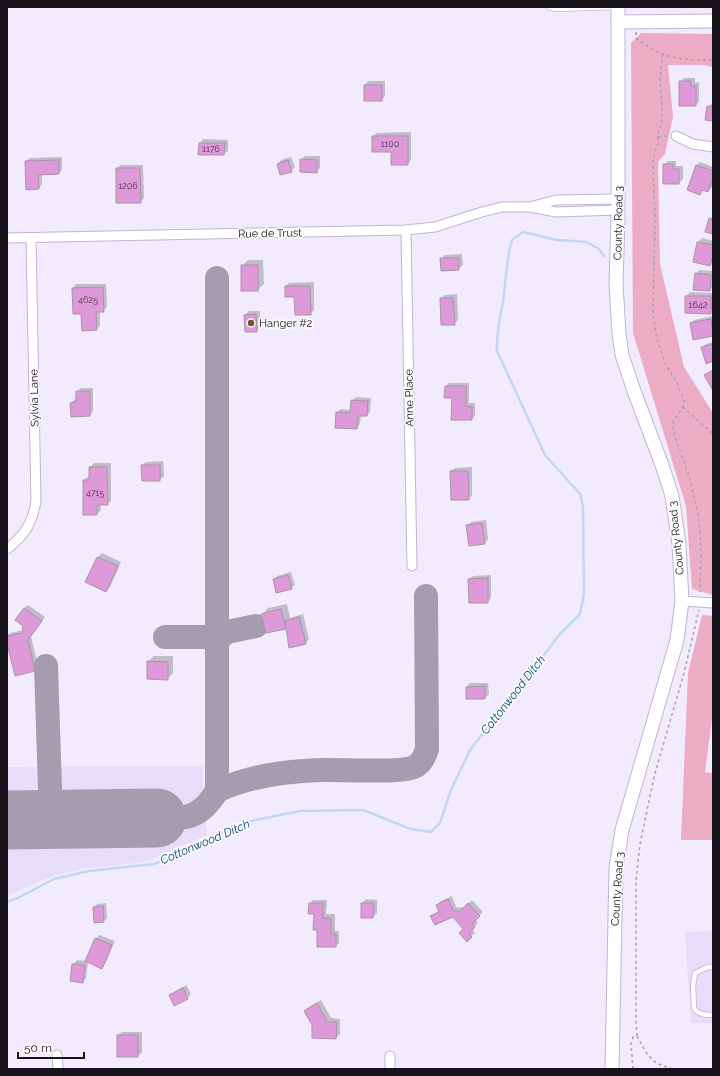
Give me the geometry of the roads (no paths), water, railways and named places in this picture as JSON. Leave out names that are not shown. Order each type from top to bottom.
[{"type":"street","name":"County Road 3","points":[[612,1069],[616,868],[622,830],[677,640],[682,601],[679,544],[672,496],[622,355],[619,333],[616,284],[618,205],[618,7]]},
{"type":"street","points":[[618,22],[713,22]]},
{"type":"street","points":[[676,136],[694,144],[713,147]]},
{"type":"street","name":"Rue de Trust","points":[[7,238],[406,230],[435,227],[502,207],[530,207],[556,200],[618,205]]},
{"type":"street","name":"Anne Place","points":[[406,230],[412,566]]},
{"type":"street","name":"Sylvia Lane","points":[[7,549],[22,536],[28,527],[33,516],[36,501],[31,238]]},
{"type":"street","points":[[682,601],[713,603]]},
{"type":"street","points":[[57,1055],[58,1069]]},
{"type":"street","points":[[390,1056],[390,1069]]},
{"type":"lane","points":[[548,7],[556,9],[618,7]]},
{"type":"lane","points":[[713,967],[708,967],[695,973],[693,986],[694,1008],[696,1011],[707,1015],[713,1015]]},
{"type":"waterway","name":"Cottonwood Ditch","points":[[7,902],[18,898],[54,879],[89,871],[154,864],[246,822],[300,811],[363,810],[411,829],[431,832],[440,823],[451,790],[470,750],[560,634],[580,614],[584,594],[583,507],[580,494],[545,455],[497,351],[498,326],[503,301],[508,255],[512,240],[523,232],[557,240],[586,242],[598,248],[604,256]]},
{"type":"place","name":"Hanger #2","points":[[251,323]]}]
